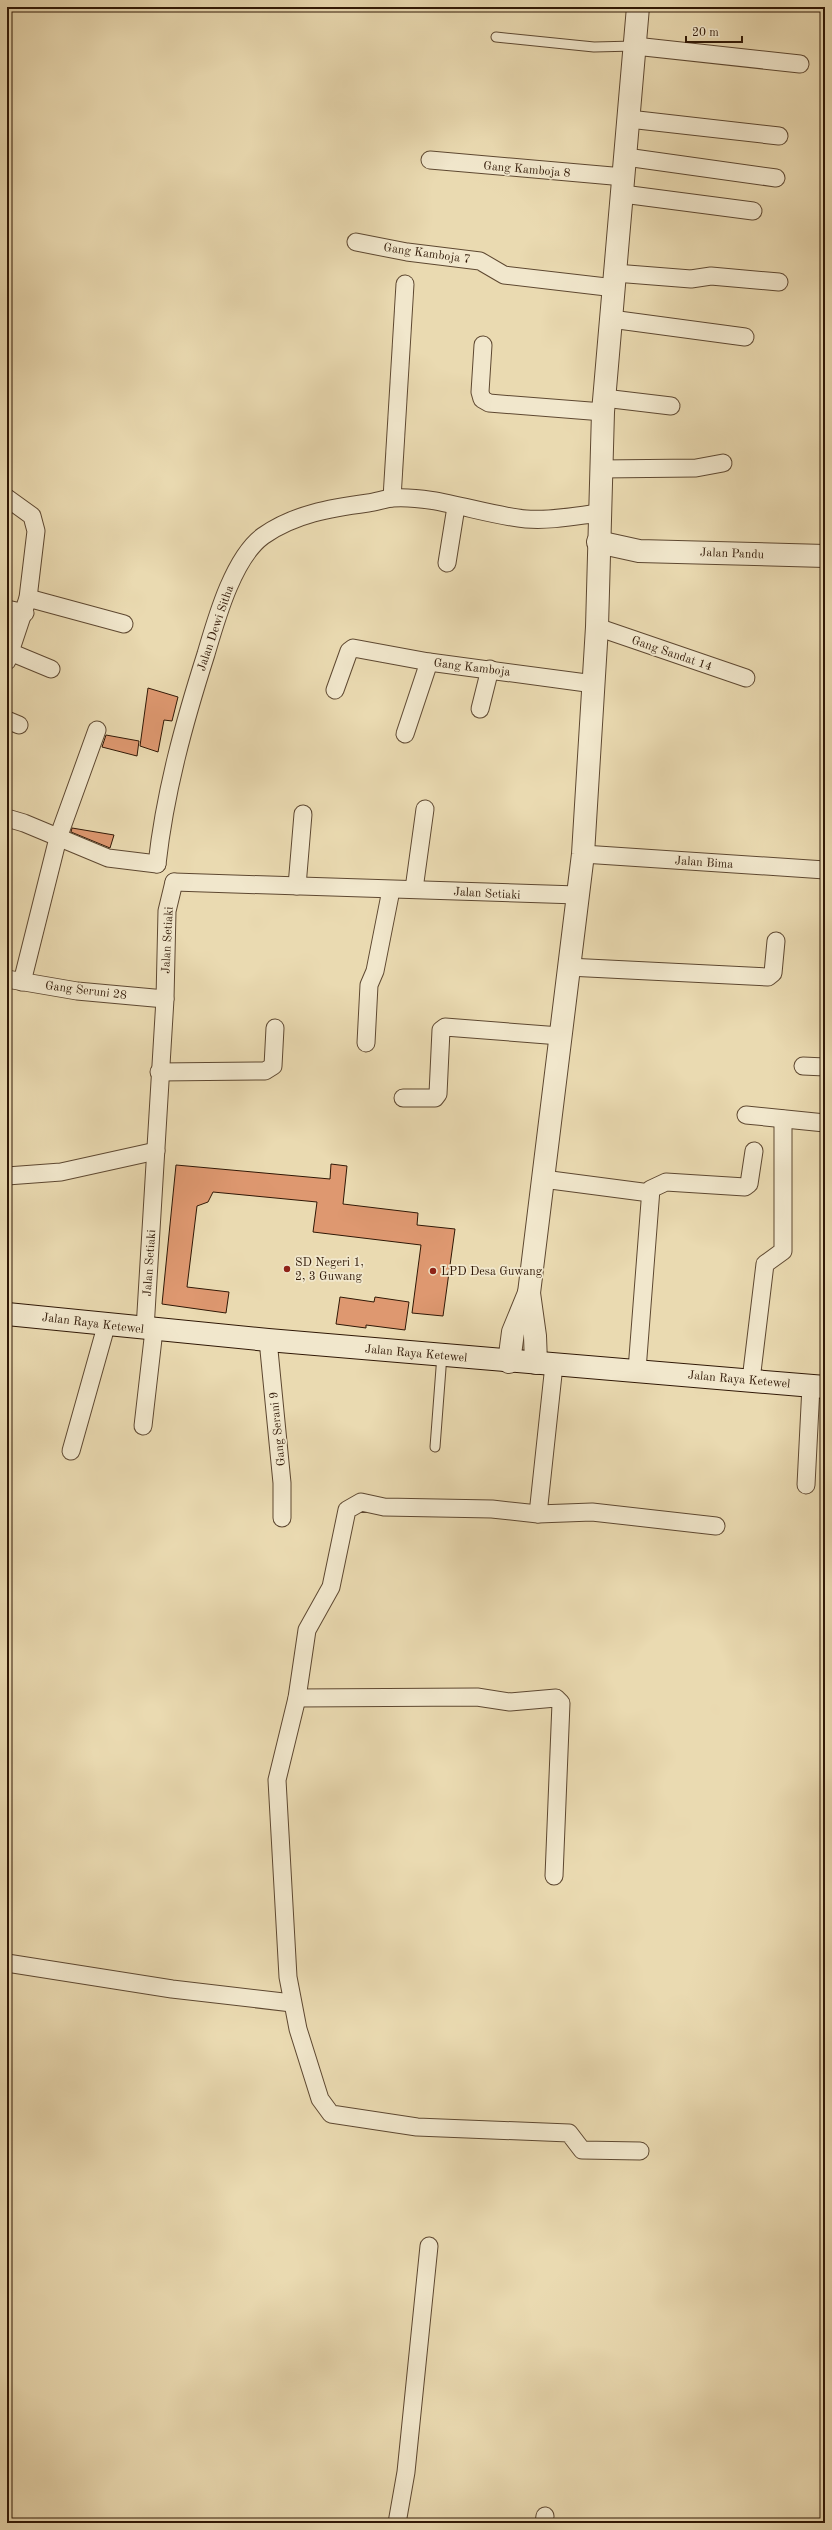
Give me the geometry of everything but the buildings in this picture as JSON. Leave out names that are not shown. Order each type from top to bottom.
[{"type":"street","points":[[538,1514],[545,1364],[535,1336],[529,1293],[583,854],[597,627],[599,571],[598,513],[603,405],[638,7]]},
{"type":"street","points":[[635,46],[800,64]]},
{"type":"street","points":[[629,119],[779,136]]},
{"type":"street","name":"Gang Kamboja 8","points":[[430,160],[624,176]]},
{"type":"street","points":[[624,176],[776,178]]},
{"type":"street","points":[[624,176],[753,212]]},
{"type":"street","name":"Gang Kamboja 7","points":[[356,242],[406,252],[480,261],[504,275],[615,280],[691,279],[711,276],[779,282]]},
{"type":"street","points":[[392,498],[405,284]]},
{"type":"street","points":[[611,320],[745,337]]},
{"type":"street","points":[[483,345],[480,392],[482,398],[489,403],[671,406]]},
{"type":"street","points":[[600,469],[696,468],[723,463]]},
{"type":"street","points":[[7,498],[32,516],[36,531],[26,605],[9,657],[51,669]]},
{"type":"street","name":"Jalan Dewi Sitha","points":[[157,864],[169,784],[192,696],[218,613],[238,566],[262,537],[298,518],[324,509],[392,498],[429,501],[526,519],[547,519],[598,513]]},
{"type":"street","points":[[447,563],[456,507]]},
{"type":"street","name":"Jalan Pandu","points":[[598,542],[639,551],[825,556]]},
{"type":"street","name":"Jalan Pandu","points":[[599,571],[639,551]]},
{"type":"street","points":[[7,608],[26,605],[124,624]]},
{"type":"street","name":"Gang Sandat 14","points":[[597,627],[746,678]]},
{"type":"street","name":"Gang Kamboja","points":[[335,690],[351,649],[429,662],[594,684]]},
{"type":"street","points":[[405,734],[429,662]]},
{"type":"street","points":[[480,709],[490,669]]},
{"type":"street","points":[[15,981],[58,838],[97,730]]},
{"type":"street","points":[[414,889],[425,809]]},
{"type":"street","points":[[297,886],[303,814]]},
{"type":"street","points":[[7,818],[24,823],[108,858],[157,864],[174,882]]},
{"type":"street","name":"Jalan Bima","points":[[583,854],[825,870]]},
{"type":"street","name":"Jalan Setiaki","points":[[143,1426],[149,1329],[167,911],[174,882],[577,895]]},
{"type":"street","points":[[366,1043],[369,985],[375,971],[391,890]]},
{"type":"street","points":[[568,967],[768,977],[773,972],[776,941]]},
{"type":"street","name":"Gang Seruni 28","points":[[15,981],[77,991],[164,999]]},
{"type":"street","points":[[403,1098],[435,1098],[438,1094],[441,1030],[445,1027],[560,1036]]},
{"type":"street","points":[[159,1072],[265,1071],[273,1066],[275,1028]]},
{"type":"street","points":[[803,1066],[825,1067]]},
{"type":"street","points":[[746,1115],[825,1123]]},
{"type":"street","points":[[751,1380],[765,1264],[783,1251],[783,1119]]},
{"type":"street","points":[[7,1176],[61,1172],[156,1151]]},
{"type":"street","points":[[637,1370],[650,1193],[657,1185],[666,1182],[745,1187],[749,1184],[754,1151]]},
{"type":"street","points":[[543,1179],[650,1193]]},
{"type":"street","points":[[509,1362],[513,1332],[529,1293]]},
{"type":"street","name":"Jalan Raya Ketewel","points":[[7,1314],[106,1323],[149,1329],[509,1362],[637,1370],[818,1386]]},
{"type":"street","points":[[71,1451],[106,1323]]},
{"type":"street","name":"Gang Serani 9","points":[[268,1340],[281,1471],[282,1518]]},
{"type":"street","points":[[806,1485],[818,1386]]},
{"type":"street","points":[[640,2151],[582,2150],[570,2133],[417,2127],[331,2114],[325,2109],[320,2099],[298,2029],[288,1977],[276,1796],[280,1762],[297,1698],[307,1630],[331,1587],[347,1510],[362,1502],[384,1507],[492,1509],[538,1514],[592,1512],[716,1526]]},
{"type":"street","points":[[297,1698],[477,1698],[510,1702],[556,1698],[561,1703],[554,1876]]},
{"type":"street","points":[[7,1963],[172,1989],[292,2003]]},
{"type":"street","points":[[397,2523],[406,2472],[429,2246]]},
{"type":"lane","points":[[496,37],[594,47],[635,46]]},
{"type":"lane","points":[[435,1447],[442,1355]]},
{"type":"place","name":"SD Negeri 1, 2, 3 Guwang","points":[[287,1269]]},
{"type":"place","name":"LPD Desa Guwang","points":[[433,1271]]}]
